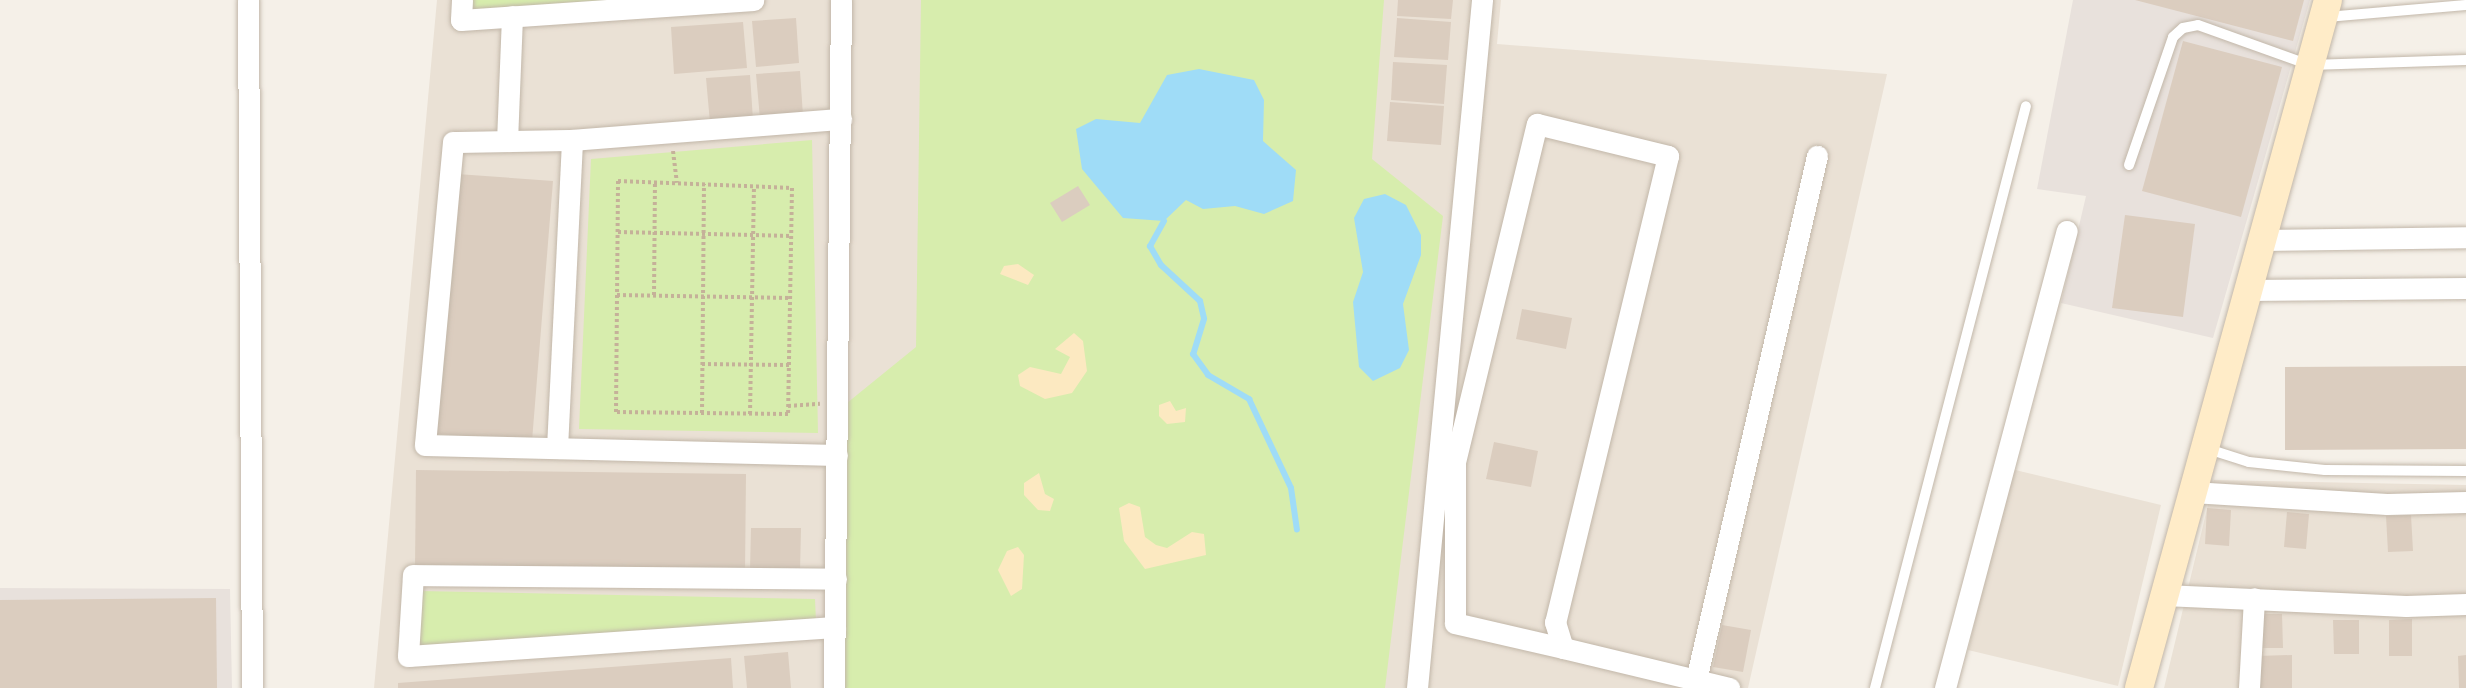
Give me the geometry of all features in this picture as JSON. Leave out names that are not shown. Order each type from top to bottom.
[{"type":"main road","points":[[2139,688],[2325,9]]},
{"type":"street","points":[[248,0],[252,688]]},
{"type":"street","points":[[462,0],[461,20],[753,0]]},
{"type":"street","points":[[834,688],[841,0]]},
{"type":"street","points":[[1416,688],[1482,0]]},
{"type":"street","points":[[507,141],[512,16]]},
{"type":"street","points":[[837,455],[425,445],[453,142],[572,140],[840,119]]},
{"type":"street","points":[[1563,648],[1555,622],[1668,156],[1537,124],[1455,462],[1455,622],[1729,688]]},
{"type":"street","points":[[557,448],[572,140]]},
{"type":"street","points":[[1696,680],[1817,156]]},
{"type":"street","points":[[1945,688],[2067,231]]},
{"type":"street","points":[[2262,240],[2466,237]]},
{"type":"street","points":[[2248,290],[2466,288]]},
{"type":"street","points":[[2192,492],[2387,504],[2466,502]]},
{"type":"street","points":[[835,627],[408,656],[413,575],[836,579]]},
{"type":"street","points":[[2164,595],[2466,604]]},
{"type":"street","points":[[2248,688],[2254,598]]},
{"type":"lane","points":[[2325,9],[2466,5]]},
{"type":"lane","points":[[2129,165],[2173,37],[2183,28],[2198,25],[2310,65],[2466,60]]},
{"type":"lane","points":[[1875,688],[2026,106]]},
{"type":"lane","points":[[2204,448],[2249,462],[2325,470],[2466,471]]},
{"type":"path","points":[[672,132],[677,183]]},
{"type":"path","points":[[618,181],[677,183],[792,188],[788,414],[616,412],[618,181]]},
{"type":"path","points":[[654,295],[655,182]]},
{"type":"path","points":[[702,413],[704,184]]},
{"type":"path","points":[[750,414],[754,186]]},
{"type":"path","points":[[618,232],[791,236]]},
{"type":"path","points":[[617,295],[790,298]]},
{"type":"path","points":[[702,364],[789,366]]},
{"type":"path","points":[[788,406],[838,403]]},
{"type":"shaded area","points":[[437,0],[1501,0],[1497,44],[1887,74],[1748,688],[374,688]]},
{"type":"shaded area","points":[[2073,0],[2310,0],[2213,338],[2061,303],[2086,196],[2037,189]]},
{"type":"shaded area","points":[[2011,469],[2161,505],[2118,686],[1968,650]]},
{"type":"shaded area","points":[[2214,480],[2466,485],[2466,688],[2164,688]]},
{"type":"shaded area","points":[[0,588],[230,589],[232,688],[0,688]]},
{"type":"green space","points":[[471,0],[650,0],[471,11]]},
{"type":"green space","points":[[921,0],[1384,0],[1372,159],[1443,216],[1385,688],[844,688],[847,403],[916,347]]},
{"type":"green space","points":[[812,140],[818,433],[579,429],[591,159]]},
{"type":"green space","points":[[420,591],[815,599],[816,622],[418,648]]},
{"type":"sand","points":[[1018,264],[1034,275],[1028,285],[1000,274],[1004,266]]},
{"type":"sand","points":[[1074,333],[1083,341],[1087,371],[1072,393],[1045,399],[1020,386],[1018,375],[1030,367],[1061,374],[1070,357],[1055,349]]},
{"type":"sand","points":[[1170,401],[1176,411],[1186,408],[1185,422],[1167,424],[1159,416],[1159,405]]},
{"type":"sand","points":[[1039,473],[1045,494],[1054,499],[1050,511],[1038,510],[1024,495],[1024,483]]},
{"type":"sand","points":[[1129,503],[1140,507],[1145,537],[1156,545],[1167,548],[1192,532],[1204,534],[1206,555],[1145,569],[1124,541],[1119,508]]},
{"type":"sand","points":[[1018,547],[1024,555],[1022,589],[1011,596],[998,570],[1007,551]]},
{"type":"water","points":[[1199,69],[1254,80],[1264,100],[1263,141],[1296,170],[1293,201],[1264,214],[1235,206],[1203,209],[1186,200],[1164,221],[1123,218],[1082,169],[1076,129],[1096,119],[1140,123],[1167,75]]},
{"type":"water","points":[[1385,194],[1406,205],[1421,235],[1421,255],[1403,304],[1409,350],[1400,368],[1373,381],[1359,367],[1353,302],[1363,272],[1354,218],[1364,199]]},
{"type":"building","points":[[1398,0],[1453,0],[1451,19],[1397,16]]},
{"type":"building","points":[[2135,0],[2304,0],[2293,41]]},
{"type":"building","points":[[796,18],[799,63],[756,67],[752,21]]},
{"type":"building","points":[[1397,18],[1451,22],[1448,60],[1394,57]]},
{"type":"building","points":[[743,22],[747,68],[674,74],[671,27]]},
{"type":"building","points":[[2183,41],[2282,67],[2241,217],[2142,191]]},
{"type":"building","points":[[1393,62],[1447,65],[1444,104],[1391,100]]},
{"type":"building","points":[[800,71],[803,116],[760,119],[756,74]]},
{"type":"building","points":[[750,75],[753,120],[710,123],[706,78]]},
{"type":"building","points":[[1390,102],[1444,106],[1441,145],[1387,141]]},
{"type":"building","points":[[457,174],[553,181],[532,441],[437,434]]},
{"type":"building","points":[[1078,186],[1090,205],[1062,222],[1050,203]]},
{"type":"building","points":[[2125,215],[2195,224],[2183,317],[2112,308]]},
{"type":"building","points":[[1522,309],[1572,318],[1566,349],[1516,339]]},
{"type":"building","points":[[2466,366],[2466,449],[2285,450],[2285,367]]},
{"type":"building","points":[[1494,442],[1538,451],[1531,487],[1486,479]]},
{"type":"building","points":[[416,470],[746,474],[745,572],[415,568]]},
{"type":"building","points":[[2207,508],[2231,510],[2229,546],[2205,544]]},
{"type":"building","points":[[2287,512],[2309,514],[2306,549],[2284,547]]},
{"type":"building","points":[[2411,515],[2413,551],[2388,552],[2386,516]]},
{"type":"building","points":[[751,528],[801,528],[800,571],[750,570]]},
{"type":"building","points":[[216,598],[217,688],[0,688],[0,600]]},
{"type":"building","points":[[2259,614],[2282,614],[2283,648],[2259,648]]},
{"type":"building","points":[[2412,619],[2412,656],[2389,656],[2389,620]]},
{"type":"building","points":[[2333,620],[2359,620],[2359,654],[2334,654]]},
{"type":"building","points":[[1722,625],[1751,630],[1743,672],[1713,667]]},
{"type":"building","points":[[788,652],[791,688],[747,688],[744,656]]},
{"type":"building","points":[[2292,655],[2292,688],[2257,688],[2257,656]]},
{"type":"building","points":[[2466,655],[2466,688],[2459,688],[2458,656]]},
{"type":"building","points":[[731,658],[733,688],[398,688],[398,683]]},
{"type":"waterway","points":[[1164,221],[1150,246],[1161,265],[1200,301],[1204,319],[1193,354],[1208,375],[1249,399],[1291,488],[1297,530]]}]
